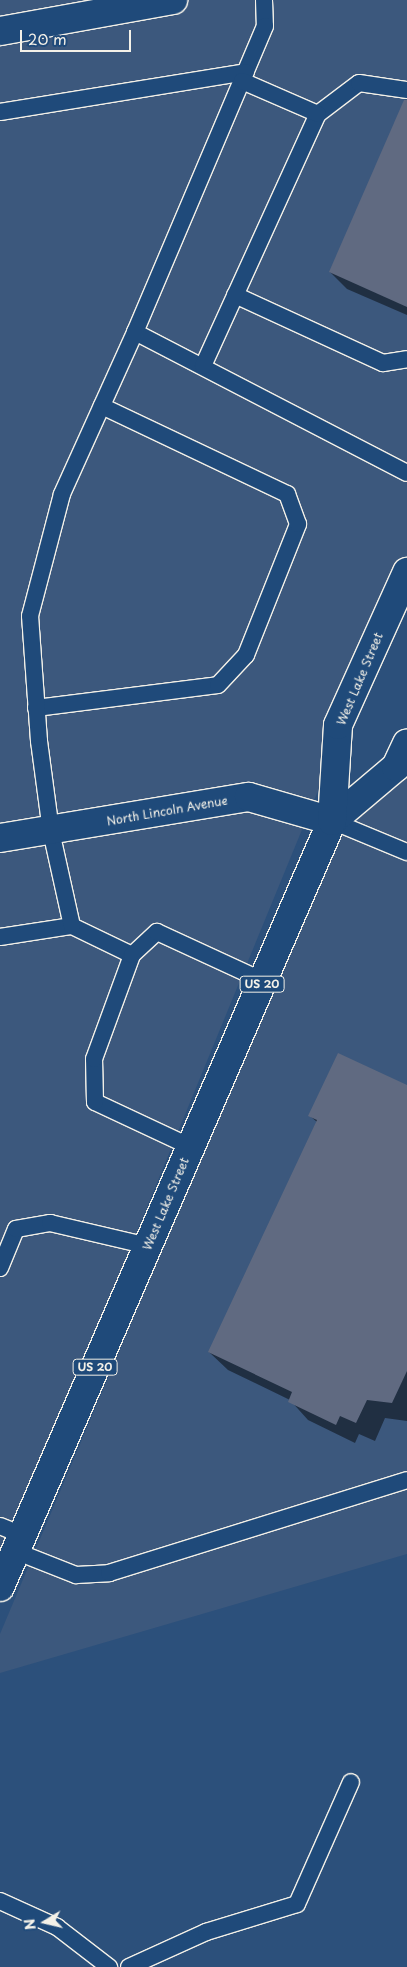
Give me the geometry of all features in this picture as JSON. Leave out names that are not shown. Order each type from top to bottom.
[{"type":"main road","points":[[0,30],[172,0]]},
{"type":"main road","name":"West Lake Street","points":[[0,1586],[12,1537],[148,1246],[332,821],[338,724],[407,572]]},
{"type":"main road","name":"West Lake Street","points":[[332,821],[396,766],[407,743]]},
{"type":"main road","name":"North Lincoln Avenue","points":[[0,838],[249,797],[332,821]]},
{"type":"lane","points":[[72,926],[51,830],[36,708],[30,616],[62,494],[135,332],[265,26],[264,0]]},
{"type":"lane","points":[[0,112],[244,76],[318,114]]},
{"type":"lane","points":[[203,366],[318,114],[359,83],[407,90]]},
{"type":"lane","points":[[235,295],[383,363],[407,359]]},
{"type":"lane","points":[[135,332],[407,473]]},
{"type":"lane","points":[[36,708],[218,685],[246,655],[298,524],[287,494],[102,406]]},
{"type":"lane","points":[[332,821],[407,852]]},
{"type":"lane","points":[[0,936],[72,926],[132,955]]},
{"type":"lane","points":[[191,1147],[95,1102],[94,1059],[132,955],[157,932],[263,981]]},
{"type":"lane","points":[[0,1268],[8,1230],[50,1223],[148,1246]]},
{"type":"lane","points":[[12,1537],[76,1575],[109,1573],[407,1480]]},
{"type":"lane","points":[[129,1967],[206,1932],[297,1904],[351,1782]]},
{"type":"lane","points":[[0,1901],[57,1927],[109,1967]]},
{"type":"shaded area","points":[[0,0],[407,0],[407,574],[0,1565]]},
{"type":"shaded area","points":[[407,771],[407,1554],[0,1673],[0,1634],[336,837],[404,778]]},
{"type":"building","points":[[404,100],[407,100],[407,307],[329,272]]},
{"type":"building","points":[[338,1053],[407,1085],[407,1371],[392,1403],[367,1400],[356,1423],[340,1416],[336,1425],[288,1402],[292,1392],[208,1352],[317,1120],[308,1116]]}]
